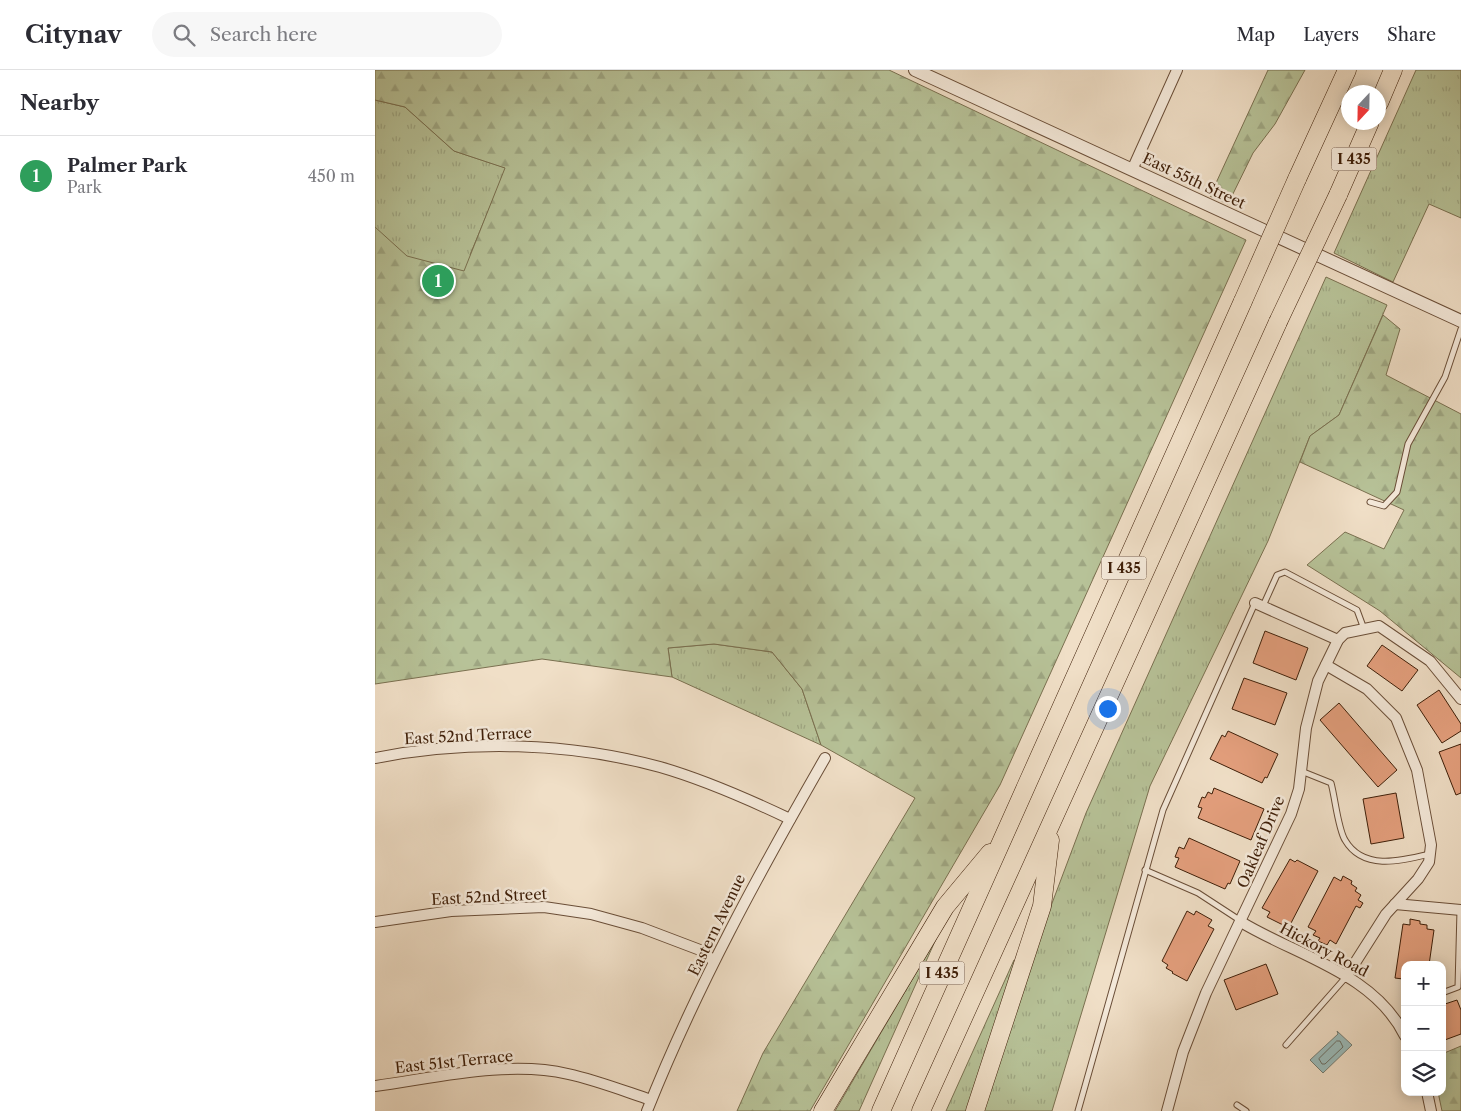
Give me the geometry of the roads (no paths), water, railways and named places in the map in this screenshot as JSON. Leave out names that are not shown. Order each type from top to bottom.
[{"type":"highway","name":"I 435","points":[[881,1111],[1347,70]]},
{"type":"highway","points":[[1386,86],[1393,70]]},
{"type":"highway","name":"I 435","points":[[921,1111],[1366,130]]},
{"type":"highway","points":[[975,1111],[1042,906],[1052,822]]},
{"type":"highway","points":[[823,1111],[945,907],[1004,835]]},
{"type":"street","name":"East 55th Street","points":[[915,70],[1461,321]]},
{"type":"street","points":[[1132,170],[1177,70]]},
{"type":"street","points":[[1259,604],[1338,640],[1345,633],[1379,626],[1430,661],[1461,699]]},
{"type":"street","name":"Oakleaf Drive","points":[[1167,1111],[1183,1052],[1203,1001],[1291,814],[1299,789],[1306,728],[1318,681],[1338,640]]},
{"type":"street","points":[[1326,665],[1367,689],[1396,718],[1417,770],[1431,845],[1429,862],[1418,879],[1386,914],[1346,977]]},
{"type":"street","name":"East 52nd Terrace","points":[[375,758],[445,749],[507,746],[553,748],[612,756],[661,767],[722,789],[790,819]]},
{"type":"street","name":"Eastern Avenue","points":[[647,1111],[714,961],[756,879],[825,758]]},
{"type":"street","points":[[1395,904],[1461,910]]},
{"type":"street","name":"East 52nd Street","points":[[375,922],[451,911],[545,907],[591,914],[642,928],[700,950],[714,961]]},
{"type":"street","name":"Hickory Road","points":[[1241,922],[1346,977],[1379,1000],[1401,1022]]},
{"type":"street","name":"East 51st Terrace","points":[[375,1086],[483,1071],[536,1070],[567,1074],[651,1100]]},
{"type":"street","points":[[1428,1096],[1431,1111]]},
{"type":"lane","points":[[1371,502],[1383,506],[1397,492],[1408,444],[1445,377],[1461,329]]},
{"type":"lane","points":[[1077,1111],[1163,810],[1259,604],[1277,575],[1285,572],[1357,610],[1364,629]]},
{"type":"lane","points":[[1301,770],[1331,783],[1344,840],[1362,857],[1377,862],[1405,860],[1430,854]]},
{"type":"lane","points":[[1145,870],[1198,893],[1241,922]]},
{"type":"lane","points":[[1446,992],[1460,987],[1461,910]]},
{"type":"lane","points":[[1286,1045],[1336,992],[1346,977]]},
{"type":"lane","points":[[1237,1105],[1246,1111]]},
{"type":"water","points":[[1337,1031],[1352,1045],[1323,1073],[1310,1060],[1338,1034]]},
{"type":"place","name":"Palmer Park","points":[[438,281]]}]
